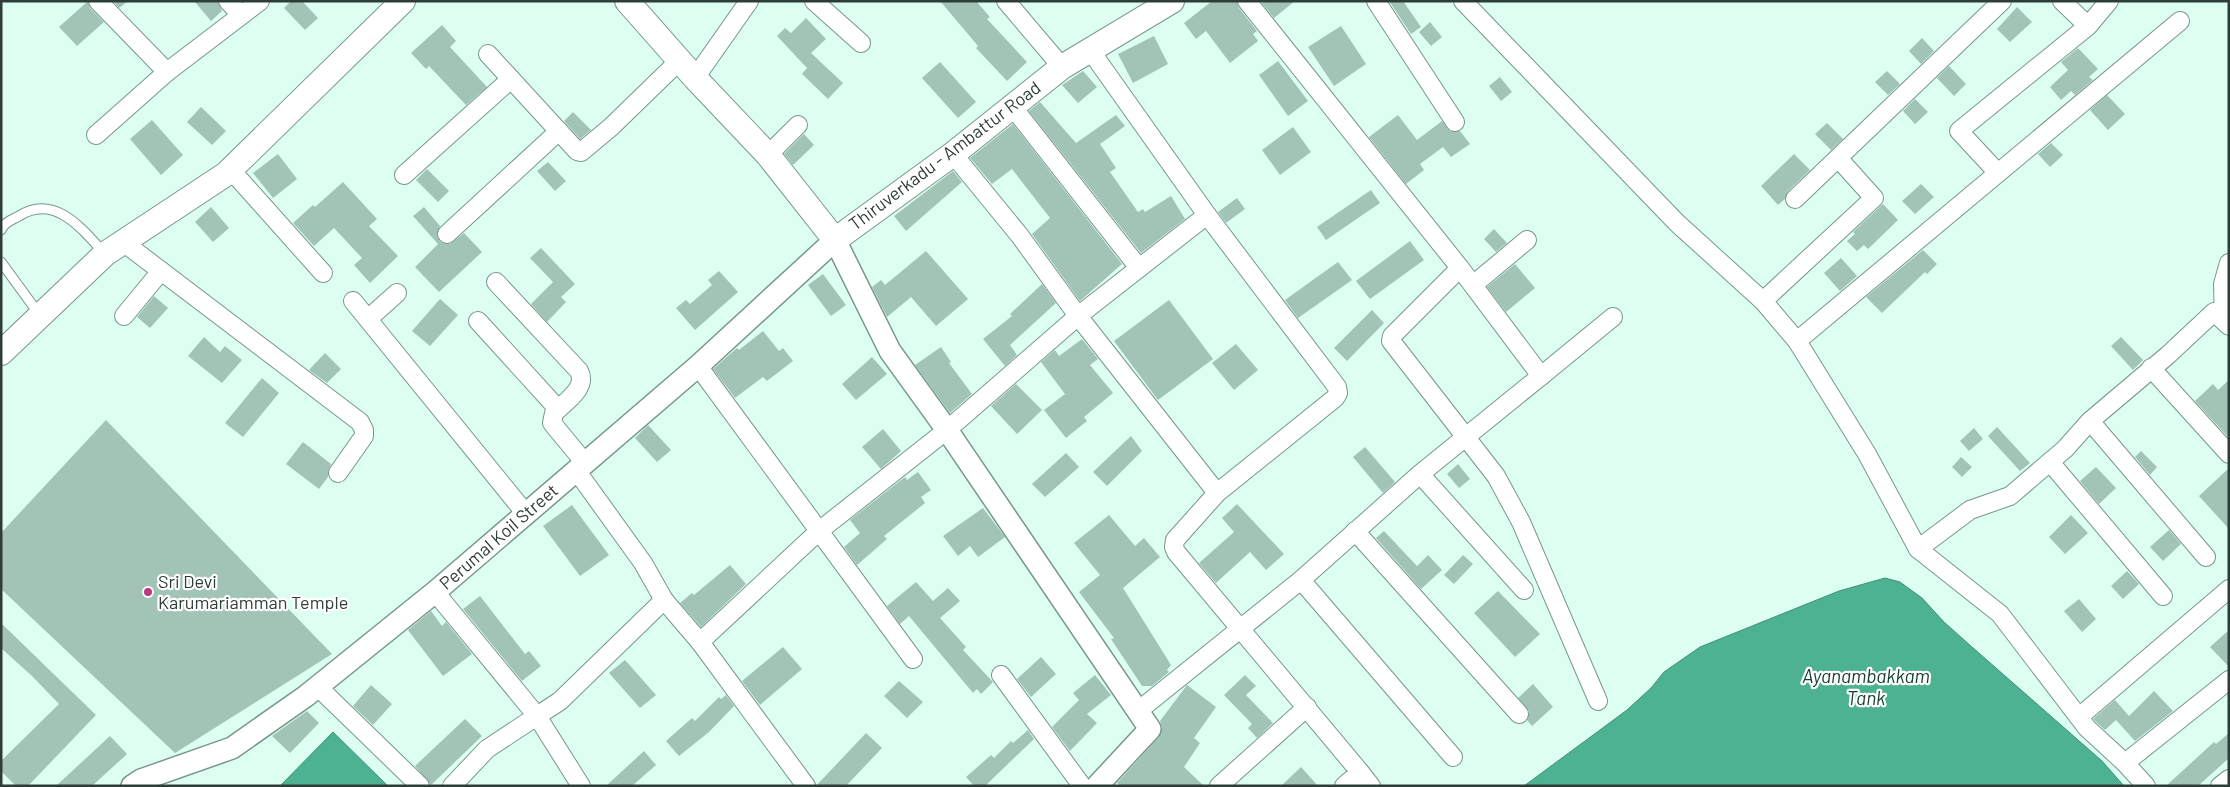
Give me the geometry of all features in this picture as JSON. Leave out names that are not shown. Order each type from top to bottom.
[{"type":"main road","points":[[1,353],[114,248],[230,170],[403,1]]},
{"type":"main road","name":"Thiruverkadu - Ambattur Road","points":[[627,1],[768,155],[835,240],[953,154],[1062,67],[1172,1]]},
{"type":"street","points":[[98,1],[167,72]]},
{"type":"street","points":[[228,1],[241,15]]},
{"type":"street","points":[[96,134],[167,72],[260,1]]},
{"type":"street","points":[[488,54],[577,151],[581,152],[688,69],[749,1]]},
{"type":"street","points":[[814,1],[861,43]]},
{"type":"street","points":[[1006,1],[1062,67]]},
{"type":"street","points":[[1247,1],[1460,268],[1541,376]]},
{"type":"street","points":[[1376,1],[1455,122]]},
{"type":"street","points":[[1463,1],[1677,223],[1763,301],[1797,341],[1867,454],[1918,549],[2000,614],[2087,728],[2125,763],[2146,786]]},
{"type":"street","points":[[1794,199],[2002,1]]},
{"type":"street","points":[[2062,1],[2088,26]]},
{"type":"street","points":[[1998,173],[1960,132],[2088,26],[2109,1]]},
{"type":"street","points":[[1797,341],[2180,21]]},
{"type":"street","points":[[1090,50],[1207,215],[1337,387],[1338,393],[1335,398],[1217,493],[1175,540],[1174,547],[1366,779],[1344,786]]},
{"type":"street","points":[[404,175],[511,79]]},
{"type":"street","points":[[1012,106],[1139,268]]},
{"type":"street","points":[[768,155],[798,125]]},
{"type":"street","points":[[447,234],[559,131]]},
{"type":"street","points":[[953,154],[1020,236],[1078,316],[1217,493]]},
{"type":"street","points":[[1763,301],[1874,198],[1838,158]]},
{"type":"street","points":[[230,170],[323,273]]},
{"type":"street","points":[[700,642],[819,531],[947,430],[1078,316],[1207,215]]},
{"type":"street","points":[[835,240],[890,351],[947,430],[1150,729],[1097,786]]},
{"type":"street","name":"Perumal Koil Street","points":[[132,786],[141,780],[232,748],[318,687],[435,592],[698,366],[835,240]]},
{"type":"street","points":[[1473,285],[1527,240]]},
{"type":"street","points":[[114,248],[161,271],[360,422],[364,430],[364,436],[338,473]]},
{"type":"street","points":[[2226,323],[2223,284],[2229,263]]},
{"type":"street","points":[[1460,268],[1392,336],[1391,341],[1496,476],[1522,522],[1598,701]]},
{"type":"street","points":[[124,316],[161,271]]},
{"type":"street","points":[[496,282],[582,376],[580,387],[558,409],[552,418],[552,423],[643,563],[664,600],[700,642],[806,786]]},
{"type":"street","points":[[368,319],[397,293]]},
{"type":"street","points":[[353,301],[526,514]]},
{"type":"street","points":[[1918,549],[1970,510],[2010,496],[2050,462],[2090,421],[2214,312],[2226,323]]},
{"type":"street","points":[[1138,711],[1301,580],[1420,474],[1613,316]]},
{"type":"street","points":[[478,321],[558,409]]},
{"type":"street","points":[[698,366],[913,659]]},
{"type":"street","points":[[2151,368],[2229,454]]},
{"type":"street","points":[[2090,421],[2206,557]]},
{"type":"street","points":[[2050,462],[2163,596]]},
{"type":"street","points":[[1420,474],[1524,590]]},
{"type":"street","points":[[1356,531],[1519,714]]},
{"type":"street","points":[[1301,580],[1453,757]]},
{"type":"street","points":[[2078,716],[2229,589]]},
{"type":"street","points":[[435,592],[537,716],[581,786]]},
{"type":"street","points":[[452,786],[488,749],[560,701],[664,600]]},
{"type":"street","points":[[1001,675],[1082,786]]},
{"type":"street","points":[[2125,763],[2229,680]]},
{"type":"street","points":[[318,687],[420,786]]},
{"type":"street","points":[[1219,786],[1307,707]]},
{"type":"street","points":[[2220,786],[2229,778]]},
{"type":"lane","points":[[1,230],[3,225],[29,209],[55,209],[114,248]]},
{"type":"lane","points":[[1,262],[40,316]]},
{"type":"water","name":"Ayanambakkam Tank","points":[[1885,578],[1900,582],[1922,598],[1944,622],[2102,761],[2124,786],[1524,786],[1627,710],[1651,688],[1664,672],[1700,647],[1839,591]]},
{"type":"water","points":[[333,732],[388,786],[280,786]]},
{"type":"building","points":[[88,1],[90,8],[104,22],[77,46],[59,27]]},
{"type":"building","points":[[113,1],[128,1],[119,8]]},
{"type":"building","points":[[194,1],[218,1],[222,11],[211,21]]},
{"type":"building","points":[[291,1],[302,1],[318,18],[305,30],[284,8]]},
{"type":"building","points":[[940,1],[976,1],[990,17],[987,19],[1027,62],[1007,81],[976,48],[978,46]]},
{"type":"building","points":[[1212,1],[1237,1],[1239,8],[1257,31],[1253,34],[1258,41],[1230,63],[1206,31],[1196,39],[1184,23]]},
{"type":"building","points":[[1265,1],[1295,1],[1274,18],[1262,3]]},
{"type":"building","points":[[1389,1],[1403,1],[1421,27],[1411,34]]},
{"type":"building","points":[[2017,7],[2032,22],[2010,42],[1997,29]]},
{"type":"building","points":[[806,18],[826,39],[811,53],[843,83],[828,99],[802,74],[807,68],[777,36],[785,28],[791,33]]},
{"type":"building","points":[[1430,22],[1442,37],[1431,46],[1419,32]]},
{"type":"building","points":[[442,25],[456,41],[450,47],[487,87],[466,105],[429,66],[426,69],[411,53]]},
{"type":"building","points":[[1341,26],[1366,64],[1334,86],[1308,47]]},
{"type":"building","points":[[1154,36],[1168,64],[1133,83],[1118,54]]},
{"type":"building","points":[[1922,38],[1934,51],[1921,64],[1909,51]]},
{"type":"building","points":[[2078,48],[2098,69],[2089,77],[2093,80],[2075,95],[2071,91],[2061,100],[2050,87],[2068,70],[2061,62]]},
{"type":"building","points":[[1278,61],[1308,101],[1288,116],[1259,75]]},
{"type":"building","points":[[940,62],[976,102],[958,118],[922,78]]},
{"type":"building","points":[[1949,66],[1966,84],[1954,96],[1937,78]]},
{"type":"building","points":[[1083,71],[1097,87],[1078,103],[1062,85]]},
{"type":"building","points":[[1887,71],[1900,84],[1888,95],[1875,82]]},
{"type":"building","points":[[1500,77],[1512,92],[1501,101],[1489,86]]},
{"type":"building","points":[[2107,95],[2125,114],[2108,130],[2090,110]]},
{"type":"building","points":[[1915,99],[1928,112],[1915,124],[1903,111]]},
{"type":"building","points":[[1040,102],[1076,143],[1116,115],[1125,126],[1100,144],[1116,168],[1110,172],[1138,212],[1143,209],[1145,212],[1171,196],[1185,219],[1141,253],[1029,111]]},
{"type":"building","points":[[201,107],[226,131],[212,145],[187,122]]},
{"type":"building","points":[[573,112],[591,130],[580,139],[564,121]]},
{"type":"building","points":[[1398,115],[1417,140],[1442,121],[1450,131],[1460,131],[1470,144],[1451,157],[1443,147],[1420,164],[1424,170],[1406,184],[1369,137]]},
{"type":"building","points":[[152,120],[183,155],[161,175],[130,139]]},
{"type":"building","points":[[1827,123],[1843,139],[1831,150],[1815,134]]},
{"type":"building","points":[[1013,124],[1122,264],[1080,301],[1032,234],[1050,218],[1012,169],[992,184],[970,158]]},
{"type":"building","points":[[1293,127],[1311,152],[1280,175],[1262,150]]},
{"type":"building","points":[[804,134],[814,145],[793,165],[784,154]]},
{"type":"building","points":[[2051,143],[2063,155],[2050,167],[2038,154]]},
{"type":"building","points":[[278,154],[297,179],[273,198],[253,173]]},
{"type":"building","points":[[1794,154],[1810,170],[1788,191],[1785,199],[1778,205],[1761,186]]},
{"type":"building","points":[[548,162],[566,181],[555,191],[537,171]]},
{"type":"building","points":[[427,169],[449,191],[438,202],[416,180]]},
{"type":"building","points":[[953,171],[962,182],[906,231],[894,216]]},
{"type":"building","points":[[343,182],[377,219],[369,226],[398,256],[370,283],[354,265],[362,258],[334,228],[314,246],[293,223],[313,205],[315,207]]},
{"type":"building","points":[[1921,184],[1934,197],[1915,214],[1902,201]]},
{"type":"building","points":[[1371,190],[1380,203],[1326,240],[1317,227]]},
{"type":"building","points":[[1237,198],[1245,209],[1226,223],[1218,212]]},
{"type":"building","points":[[1883,204],[1898,220],[1868,249],[1864,245],[1857,251],[1847,241],[1855,234],[1853,232]]},
{"type":"building","points":[[211,207],[229,228],[213,242],[195,222]]},
{"type":"building","points":[[424,207],[440,226],[437,236],[440,242],[450,244],[464,233],[482,252],[439,292],[415,267],[438,244],[413,216]]},
{"type":"building","points":[[1494,229],[1507,243],[1496,252],[1484,239]]},
{"type":"building","points":[[1410,241],[1424,260],[1370,299],[1356,281]]},
{"type":"building","points":[[541,248],[575,284],[561,297],[566,302],[547,322],[531,304],[553,282],[530,258]]},
{"type":"building","points":[[1923,250],[1937,264],[1927,274],[1925,272],[1882,313],[1866,297]]},
{"type":"building","points":[[926,251],[968,299],[936,326],[911,297],[887,317],[872,287],[881,280],[885,285]]},
{"type":"building","points":[[1841,258],[1857,276],[1840,291],[1824,273]]},
{"type":"building","points":[[1338,262],[1352,280],[1298,318],[1285,300]]},
{"type":"building","points":[[1515,264],[1535,288],[1506,312],[1487,287]]},
{"type":"building","points":[[719,271],[738,292],[695,330],[676,308],[686,300],[690,304],[712,285],[708,280]]},
{"type":"building","points":[[823,274],[846,305],[831,316],[808,285]]},
{"type":"building","points":[[1042,284],[1056,303],[1010,345],[1017,355],[1005,366],[983,339],[1012,316],[1010,314]]},
{"type":"building","points":[[154,296],[168,308],[150,328],[137,317]]},
{"type":"building","points":[[440,299],[458,315],[430,346],[412,331]]},
{"type":"building","points":[[1169,300],[1213,359],[1158,400],[1114,341]]},
{"type":"building","points":[[1372,310],[1384,323],[1347,361],[1334,348]]},
{"type":"building","points":[[763,331],[779,351],[783,348],[793,361],[767,381],[763,377],[735,398],[713,369],[737,348],[739,350]]},
{"type":"building","points":[[204,337],[220,352],[225,346],[242,360],[222,383],[188,356]]},
{"type":"building","points":[[2121,337],[2143,360],[2133,370],[2111,346]]},
{"type":"building","points":[[1082,339],[1098,359],[1090,365],[1113,393],[1084,417],[1087,421],[1066,438],[1044,410],[1065,394],[1041,362],[1055,350],[1059,356]]},
{"type":"building","points":[[1236,344],[1258,370],[1234,390],[1212,363]]},
{"type":"building","points":[[941,347],[951,362],[949,363],[972,394],[950,413],[915,365]]},
{"type":"building","points":[[325,353],[341,369],[327,383],[309,370]]},
{"type":"building","points":[[872,357],[887,374],[856,400],[842,384]]},
{"type":"building","points":[[262,378],[279,393],[243,437],[225,423]]},
{"type":"building","points":[[2229,380],[2229,438],[2195,401],[2213,384],[2218,390]]},
{"type":"building","points":[[1016,384],[1042,410],[1017,434],[991,406]]},
{"type":"building","points":[[106,420],[332,654],[175,753],[1,589],[1,533]]},
{"type":"building","points":[[648,425],[671,450],[657,462],[635,438]]},
{"type":"building","points":[[1997,427],[2030,463],[2020,471],[1988,436]]},
{"type":"building","points":[[1974,428],[1983,439],[1969,451],[1960,441]]},
{"type":"building","points":[[883,429],[901,451],[881,469],[862,447]]},
{"type":"building","points":[[1131,436],[1142,451],[1107,486],[1093,472]]},
{"type":"building","points":[[303,442],[331,464],[328,477],[319,489],[286,464]]},
{"type":"building","points":[[1365,447],[1395,482],[1383,493],[1353,457]]},
{"type":"building","points":[[2141,451],[2157,467],[2150,475],[2135,457]]},
{"type":"building","points":[[1066,453],[1079,467],[1045,497],[1032,484]]},
{"type":"building","points":[[1961,457],[1972,467],[1962,477],[1952,467]]},
{"type":"building","points":[[1458,464],[1470,479],[1459,488],[1447,474]]},
{"type":"building","points":[[2096,467],[2116,488],[2099,504],[2080,481]]},
{"type":"building","points":[[2229,468],[2229,529],[2199,496]]},
{"type":"building","points":[[918,472],[931,490],[921,497],[925,503],[884,536],[887,539],[857,565],[844,547],[860,533],[850,520],[905,477],[907,480]]},
{"type":"building","points":[[1237,504],[1284,554],[1266,570],[1250,552],[1216,583],[1199,563],[1234,532],[1222,518]]},
{"type":"building","points":[[572,505],[609,555],[580,576],[543,526]]},
{"type":"building","points":[[983,508],[1005,537],[978,557],[970,546],[958,556],[943,536]]},
{"type":"building","points":[[1109,515],[1135,546],[1144,538],[1160,557],[1123,588],[1171,665],[1167,670],[1169,672],[1152,686],[1142,686],[1111,639],[1114,638],[1079,592],[1100,575],[1074,543]]},
{"type":"building","points":[[2071,515],[2088,533],[2065,554],[2049,537]]},
{"type":"building","points":[[2169,530],[2181,544],[2163,561],[2150,547]]},
{"type":"building","points":[[1384,531],[1417,566],[1428,555],[1442,570],[1421,589],[1376,538]]},
{"type":"building","points":[[1463,555],[1473,564],[1454,584],[1444,575]]},
{"type":"building","points":[[730,565],[746,584],[701,627],[680,603],[692,593],[694,595]]},
{"type":"building","points":[[2127,571],[2139,584],[2123,599],[2111,586]]},
{"type":"building","points":[[916,582],[933,601],[948,588],[960,601],[940,618],[966,647],[963,650],[993,682],[981,694],[977,689],[973,693],[909,616],[900,624],[887,606]]},
{"type":"building","points":[[1498,591],[1540,634],[1515,657],[1474,613]]},
{"type":"building","points":[[480,596],[525,654],[529,651],[541,666],[522,681],[463,609]]},
{"type":"building","points":[[2079,599],[2096,619],[2082,632],[2064,611]]},
{"type":"building","points":[[431,611],[442,626],[446,622],[472,654],[443,676],[408,630]]},
{"type":"building","points":[[1,623],[96,715],[28,786],[16,786],[1,771],[1,761],[59,704],[1,648]]},
{"type":"building","points":[[2229,630],[2229,667],[2210,647]]},
{"type":"building","points":[[783,647],[802,669],[760,705],[742,681]]},
{"type":"building","points":[[1041,657],[1056,674],[1031,697],[1017,679]]},
{"type":"building","points":[[625,660],[656,695],[640,708],[609,673]]},
{"type":"building","points":[[1095,675],[1111,695],[1087,714],[1097,723],[1070,751],[1052,727],[1079,700],[1073,693]]},
{"type":"building","points":[[1245,675],[1256,686],[1246,695],[1273,723],[1257,738],[1248,728],[1252,724],[1224,695]]},
{"type":"building","points":[[899,681],[923,702],[907,718],[884,696]]},
{"type":"building","points":[[1533,684],[1553,707],[1532,726],[1527,720],[1529,711],[1518,698]]},
{"type":"building","points":[[371,685],[392,704],[373,725],[353,706]]},
{"type":"building","points":[[1187,685],[1216,707],[1194,738],[1200,743],[1184,767],[1204,786],[1121,786],[1117,783],[1159,737],[1162,728],[1160,721]]},
{"type":"building","points":[[2154,691],[2173,711],[2135,741],[2116,720],[2105,730],[2093,719],[2115,700],[2129,716]]},
{"type":"building","points":[[726,695],[734,706],[709,732],[679,756],[666,741],[692,718],[695,721],[719,697],[721,699]]},
{"type":"building","points":[[307,711],[319,723],[290,753],[272,736]]},
{"type":"building","points":[[465,719],[482,736],[431,785],[415,766]]},
{"type":"building","points":[[1028,730],[1034,739],[985,786],[974,786],[966,777],[991,755],[994,758],[1011,741],[1013,743]]},
{"type":"building","points":[[866,733],[882,748],[846,786],[816,786]]},
{"type":"building","points":[[2229,733],[2229,758],[2198,786],[2166,786],[2214,742],[2216,744]]},
{"type":"building","points":[[110,736],[127,754],[92,786],[56,786]]},
{"type":"building","points":[[644,751],[656,765],[632,786],[606,786]]},
{"type":"building","points":[[1301,767],[1318,786],[1281,786]]},
{"type":"place","name":"Sri Devi Karumariamman Temple","points":[[148,592]]}]
